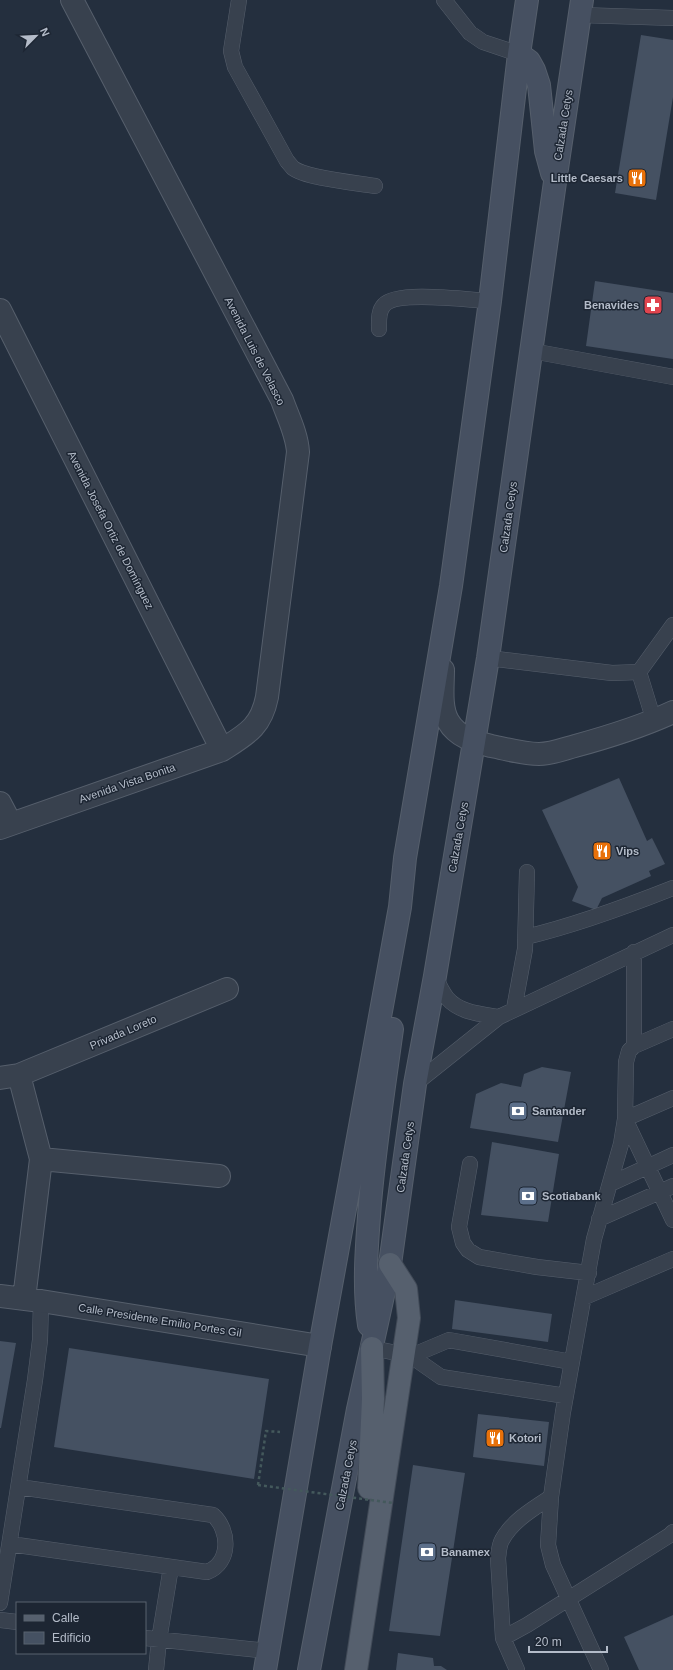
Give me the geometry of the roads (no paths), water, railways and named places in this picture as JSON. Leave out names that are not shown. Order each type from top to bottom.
[{"type":"main road","points":[[267,1661],[320,1346],[400,907],[406,858],[451,586],[490,301],[519,54],[527,0]]},
{"type":"main road","name":"Calzada Cetys","points":[[309,1670],[358,1409],[390,1264],[415,1084],[435,976],[488,658],[581,8]]},
{"type":"main road","points":[[519,54],[529,61],[539,85],[546,151],[555,182]]},
{"type":"main road","points":[[343,1670],[371,1471],[373,1399],[372,1348],[368,1317],[366,1274],[368,1229],[375,1148],[404,948],[404,926],[400,907]]},
{"type":"main road","points":[[356,1670],[408,1355],[409,1318],[406,1289],[390,1264]]},
{"type":"street","name":"Avenida Luis de Velasco","points":[[72,0],[282,400],[298,444],[267,697],[262,716],[258,723],[250,730]]},
{"type":"street","name":"Avenida Josefa Ortiz de Domínguez","points":[[0,310],[222,750]]},
{"type":"street","points":[[451,586],[449,634],[443,668],[443,701],[448,721],[457,733],[474,742],[540,754],[551,753],[607,737],[664,717]]},
{"type":"street","name":"Avenida Vista Bonita","points":[[5,826],[222,750],[250,730]]},
{"type":"street","points":[[0,803],[5,826]]},
{"type":"street","name":"Privada Loreto","points":[[32,1300],[41,1159],[9,1076],[227,989]]},
{"type":"street","points":[[41,1159],[219,1176]]},
{"type":"street","name":"Calle Presidente Emilio Portes Gil","points":[[0,1296],[320,1346]]},
{"type":"lane","points":[[239,0],[231,51],[234,62],[287,161],[294,169],[303,172],[326,178],[375,186]]},
{"type":"lane","points":[[444,0],[470,33],[484,42],[519,54]]},
{"type":"lane","points":[[581,8],[673,18]]},
{"type":"lane","points":[[378,329],[380,313],[384,305],[393,299],[409,296],[490,301]]},
{"type":"lane","points":[[532,351],[673,376]]},
{"type":"lane","points":[[639,672],[673,625]]},
{"type":"lane","points":[[488,658],[612,673],[639,672]]},
{"type":"lane","points":[[639,672],[664,717]]},
{"type":"lane","points":[[514,1009],[523,963],[526,937],[527,872]]},
{"type":"lane","points":[[526,937],[550,932],[610,912],[673,888]]},
{"type":"lane","points":[[415,1084],[499,1017],[634,952],[673,935]]},
{"type":"lane","points":[[634,952],[634,1046]]},
{"type":"lane","points":[[435,976],[446,997],[454,1005],[474,1013],[499,1017]]},
{"type":"lane","points":[[601,1670],[553,1565],[548,1545],[551,1497],[566,1396],[585,1297],[594,1239],[621,1144],[625,1119],[626,1062],[629,1051],[634,1046],[673,1029]]},
{"type":"lane","points":[[625,1119],[673,1098]]},
{"type":"lane","points":[[625,1119],[648,1167],[666,1188],[673,1220]]},
{"type":"lane","points":[[610,1184],[673,1155]]},
{"type":"lane","points":[[470,1164],[459,1227],[463,1243],[468,1250],[479,1257],[537,1267],[589,1273]]},
{"type":"lane","points":[[599,1219],[666,1188]]},
{"type":"lane","points":[[585,1297],[672,1262]]},
{"type":"lane","points":[[0,1603],[19,1487],[40,1340],[32,1300]]},
{"type":"lane","points":[[408,1355],[449,1340],[572,1362]]},
{"type":"lane","points":[[372,1348],[408,1355],[440,1377],[566,1396]]},
{"type":"lane","points":[[10,1544],[207,1572],[221,1563],[224,1556],[226,1538],[224,1528],[219,1520],[213,1515],[19,1487]]},
{"type":"lane","points":[[517,1670],[503,1638],[498,1558],[499,1547],[502,1540],[511,1528],[526,1514],[551,1497]]},
{"type":"lane","points":[[503,1638],[527,1625],[673,1532]]},
{"type":"lane","points":[[156,1670],[152,1639],[172,1567]]},
{"type":"lane","points":[[0,1620],[16,1622]]},
{"type":"lane","points":[[152,1639],[267,1661]]},
{"type":"place","name":"Little Caesars","points":[[637,178]]},
{"type":"place","name":"Benavides","points":[[653,305]]},
{"type":"place","name":"Vips","points":[[602,851]]},
{"type":"place","name":"Santander","points":[[518,1111]]},
{"type":"place","name":"Scotiabank","points":[[528,1196]]},
{"type":"place","name":"Kotori","points":[[495,1438]]},
{"type":"place","name":"Banamex","points":[[427,1552]]}]
